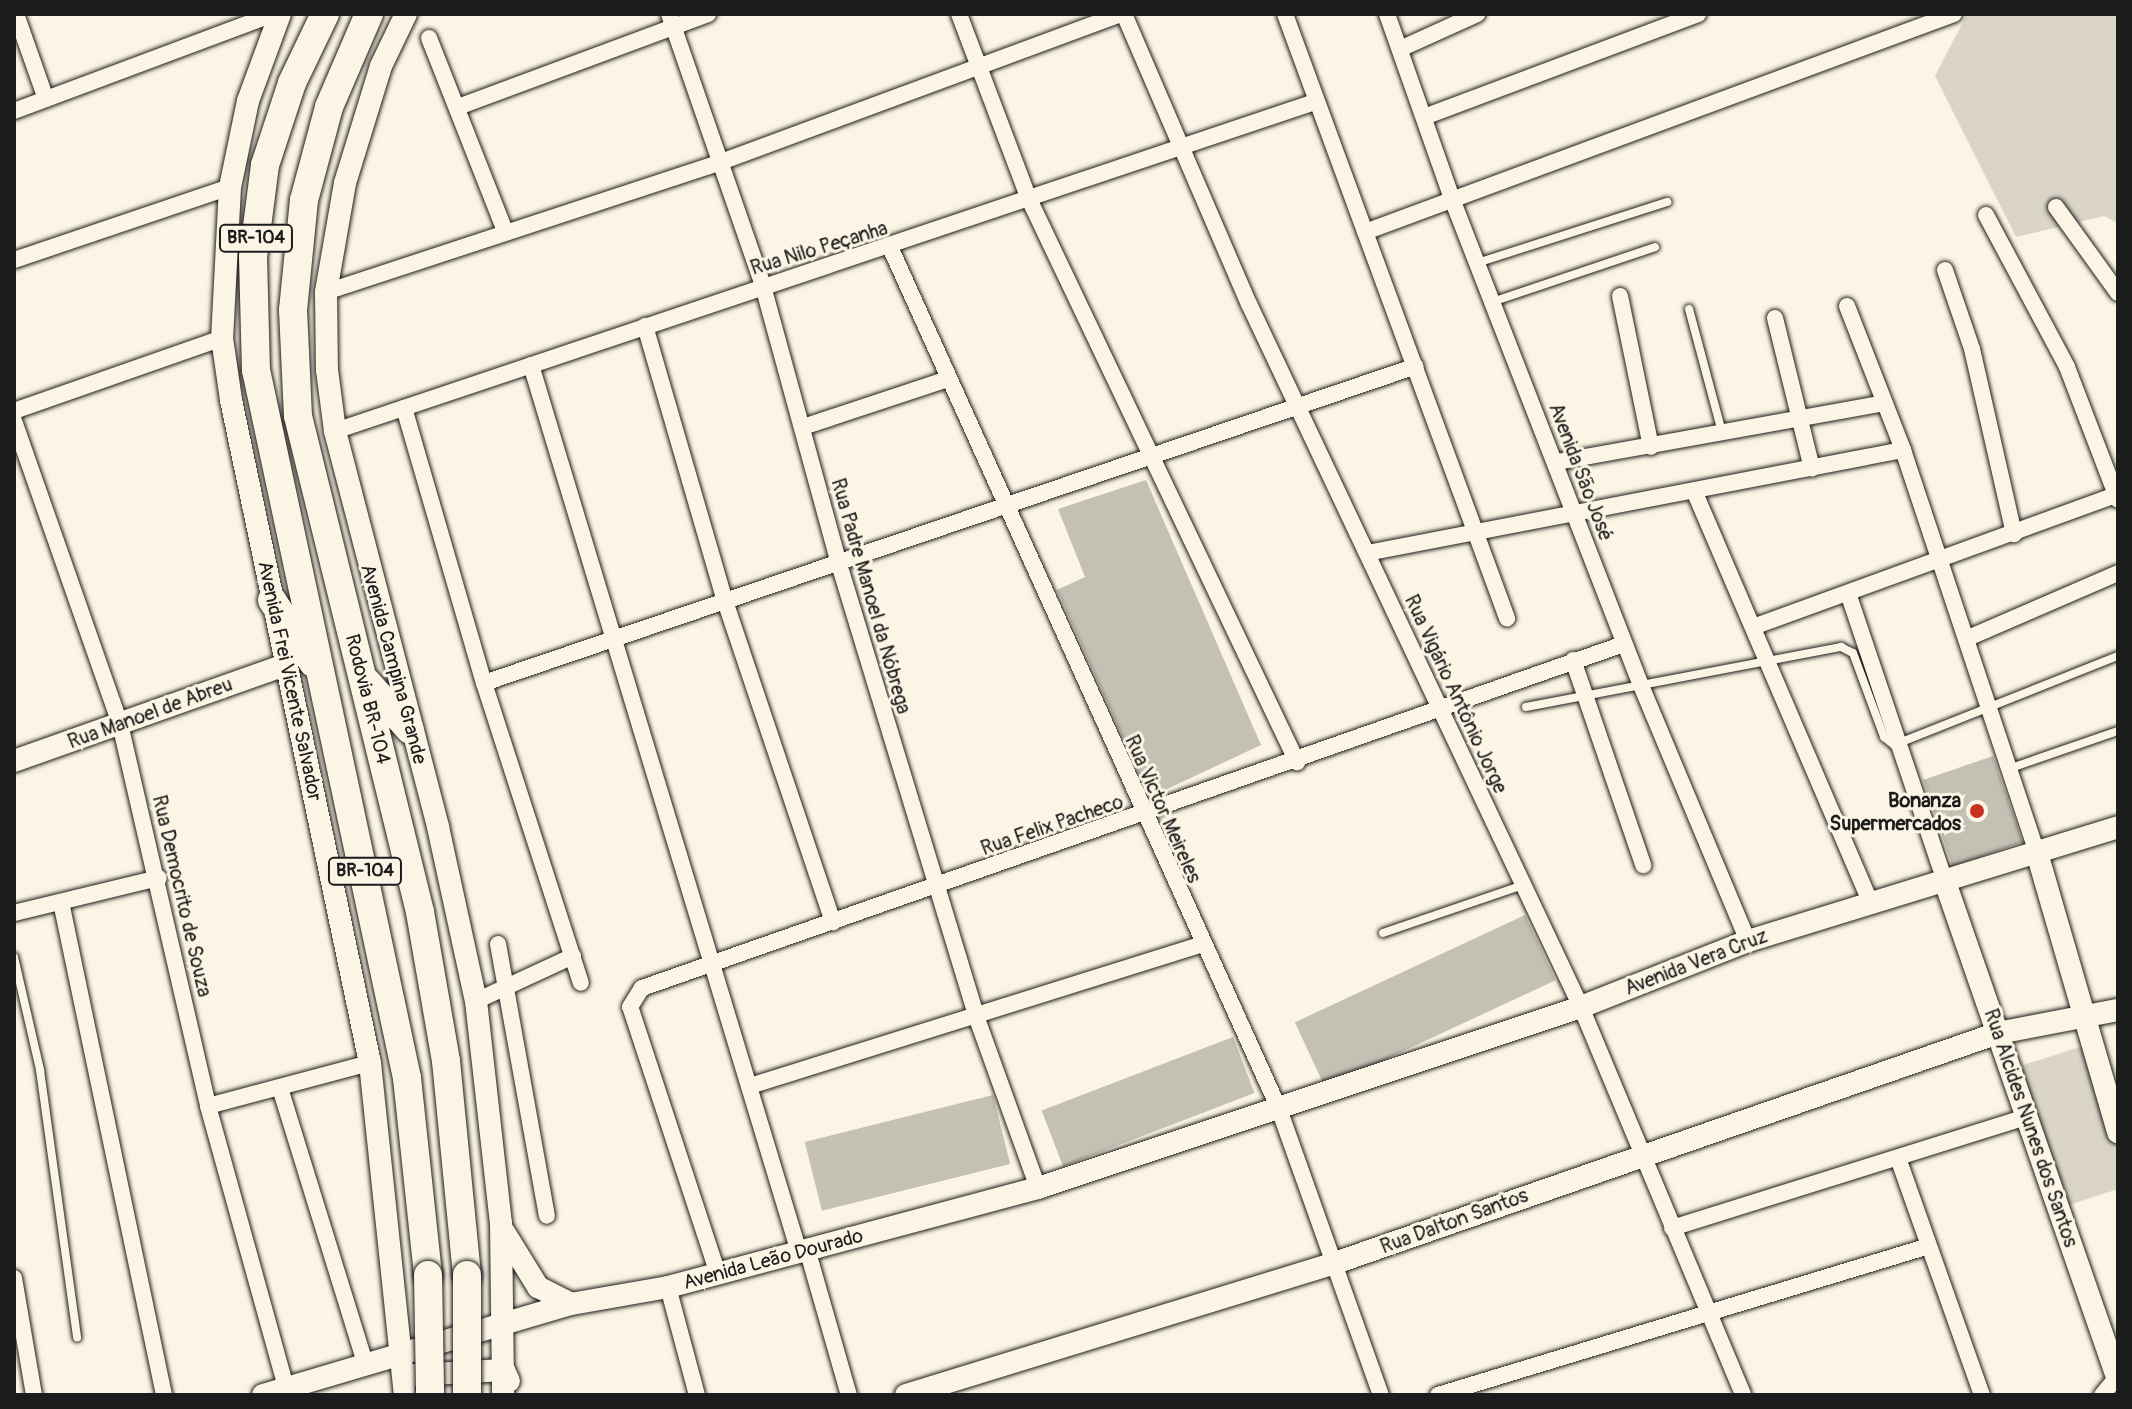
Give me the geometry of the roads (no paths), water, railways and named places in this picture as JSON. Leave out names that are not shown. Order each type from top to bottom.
[{"type":"highway","name":"Rodovia BR-104","points":[[325,14],[292,83],[265,165],[253,257],[256,370],[326,682],[407,1078],[428,1275],[430,1395]]},
{"type":"highway","name":"Rodovia BR-104","points":[[369,14],[329,107],[304,200],[293,310],[298,416],[420,912],[444,1046],[467,1275],[467,1395]]},
{"type":"highway","points":[[272,600],[326,682]]},
{"type":"highway","points":[[363,679],[410,730]]},
{"type":"main road","name":"Avenida Frei Vicente Salvador","points":[[280,14],[248,101],[230,187],[222,338],[285,665],[370,1063],[404,1352],[405,1386]]},
{"type":"main road","name":"Avenida Campina Grande","points":[[406,14],[362,123],[326,292],[327,370],[335,431],[410,730],[438,827],[476,1001],[501,1223],[503,1395]]},
{"type":"main road","name":"Rua Manoel de Abreu","points":[[14,761],[285,665]]},
{"type":"main road","name":"Avenida Vera Cruz","points":[[1279,1109],[1581,1007],[1748,941],[2118,827]]},
{"type":"main road","points":[[2037,853],[2083,1017],[2113,1095],[2118,1132]]},
{"type":"main road","name":"Rua Alcides Nunes dos Santos","points":[[1944,879],[2118,1377]]},
{"type":"main road","name":"Rua Dalton Santos","points":[[906,1395],[1335,1263],[1640,1154],[1998,1033],[2118,1010]]},
{"type":"main road","name":"Avenida Leão Dourado","points":[[263,1395],[571,1304],[668,1287],[1038,1188],[1279,1109]]},
{"type":"main road","points":[[501,1223],[529,1276],[552,1298],[571,1304]]},
{"type":"main road","points":[[405,1386],[504,1370],[515,1395]]},
{"type":"street","points":[[16,14],[46,99]]},
{"type":"street","points":[[14,111],[273,14]]},
{"type":"street","points":[[458,107],[671,20],[708,14]]},
{"type":"street","points":[[959,14],[1029,199],[1155,458],[1297,762]]},
{"type":"street","points":[[326,292],[721,162],[981,69],[1123,14]]},
{"type":"street","name":"Rua Vigário Antônio Jorge","points":[[1123,14],[1180,151],[1297,408],[1581,1007],[1743,1395]]},
{"type":"street","points":[[1285,14],[1507,618]]},
{"type":"street","name":"Avenida São José","points":[[1387,14],[1452,199],[1578,513],[1624,644],[1748,941]]},
{"type":"street","points":[[1400,49],[1477,14]]},
{"type":"street","points":[[1424,117],[1698,14]]},
{"type":"street","points":[[1365,232],[1954,14]]},
{"type":"street","name":"Rua Padre Manoel da Nóbrega","points":[[671,20],[763,286],[839,564],[975,1013],[1038,1188]]},
{"type":"street","points":[[429,38],[505,231]]},
{"type":"street","name":"Rua Nilo Peçanha","points":[[335,431],[763,286],[1180,151],[1315,102]]},
{"type":"street","points":[[14,260],[230,187]]},
{"type":"street","points":[[2056,207],[2118,293]]},
{"type":"street","points":[[1753,627],[1849,596],[2117,496],[2067,367],[1986,215]]},
{"type":"street","name":"Rua Victor Meireles","points":[[890,247],[948,379],[1011,507],[1201,945],[1279,1109],[1381,1395]]},
{"type":"street","points":[[1945,270],[1972,349],[2014,534]]},
{"type":"street","points":[[1620,296],[1651,447]]},
{"type":"street","points":[[1847,306],[1903,450],[2037,853]]},
{"type":"street","points":[[1775,318],[1804,418],[1812,469]]},
{"type":"street","points":[[645,326],[726,604],[833,922]]},
{"type":"street","points":[[14,411],[222,338]]},
{"type":"street","points":[[531,365],[750,1086],[849,1395]]},
{"type":"street","points":[[484,683],[726,604],[1416,366]]},
{"type":"street","points":[[803,427],[948,379]]},
{"type":"street","points":[[1557,462],[1885,403]]},
{"type":"street","points":[[404,408],[484,683],[581,983]]},
{"type":"street","name":"Rua Democrito de Souza","points":[[14,421],[120,724],[159,878],[208,1106],[286,1387]]},
{"type":"street","points":[[1367,553],[1695,493],[1903,450]]},
{"type":"street","points":[[1695,493],[1870,901]]},
{"type":"street","points":[[1968,638],[2118,573]]},
{"type":"street","points":[[1849,596],[1944,879]]},
{"type":"street","name":"Rua Felix Pacheco","points":[[718,1274],[630,999],[642,988],[1297,762],[1439,706],[1624,644]]},
{"type":"street","points":[[1573,660],[1643,865]]},
{"type":"street","points":[[14,913],[159,878]]},
{"type":"street","points":[[61,902],[164,1395]]},
{"type":"street","points":[[498,944],[503,986],[547,1216]]},
{"type":"street","points":[[750,1086],[975,1013],[1201,945]]},
{"type":"street","points":[[476,1001],[573,956]]},
{"type":"street","points":[[208,1106],[370,1063]]},
{"type":"street","points":[[280,1088],[365,1363]]},
{"type":"street","points":[[1672,1228],[2026,1117]]},
{"type":"street","points":[[1898,1158],[1982,1395]]},
{"type":"street","points":[[1438,1395],[1929,1246]]},
{"type":"street","points":[[14,1278],[34,1395]]},
{"type":"street","points":[[668,1287],[697,1395]]},
{"type":"street","points":[[2102,1395],[2118,1377]]},
{"type":"lane","points":[[1477,263],[1667,202]]},
{"type":"lane","points":[[1492,302],[1655,247]]},
{"type":"lane","points":[[1689,309],[1722,433]]},
{"type":"lane","points":[[1526,707],[1833,646],[1846,648],[1853,653],[1884,737],[1888,744],[1900,743],[2118,656]]},
{"type":"lane","points":[[2011,768],[2118,731]]},
{"type":"lane","points":[[1383,933],[1524,884]]},
{"type":"lane","points":[[14,957],[40,1070],[77,1337]]},
{"type":"place","name":"Bonanza Supermercados","points":[[1977,811]]}]
